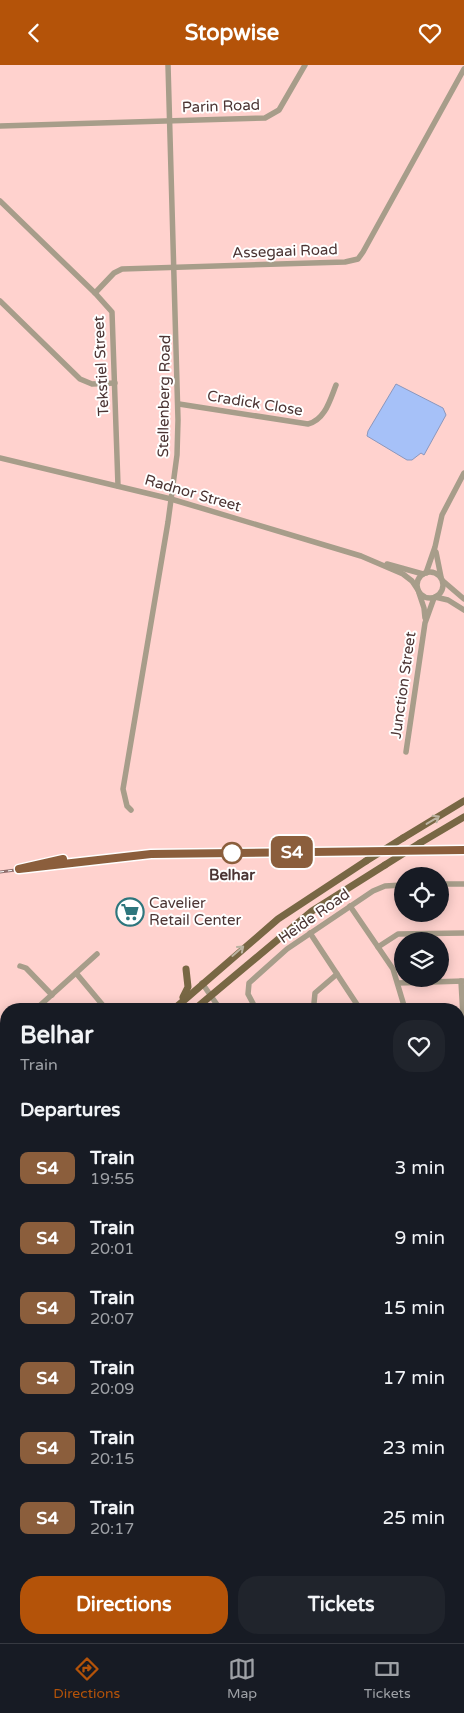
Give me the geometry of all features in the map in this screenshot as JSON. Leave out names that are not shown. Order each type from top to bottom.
[{"type":"main road","points":[[180,1003],[285,914],[402,838],[464,801]]},
{"type":"main road","points":[[201,1003],[312,911],[464,817]]},
{"type":"main road","points":[[178,1003],[188,987],[186,969]]},
{"type":"street","name":"Stellenberg Road","points":[[131,810],[127,806],[123,789],[172,499],[177,455],[178,404],[175,267],[168,65]]},
{"type":"street","name":"Parin Road","points":[[170,121],[270,117],[279,110],[305,65]]},
{"type":"street","name":"Assegaai Road","points":[[95,293],[119,270],[349,262],[358,259],[364,252],[464,69]]},
{"type":"street","points":[[0,126],[170,121]]},
{"type":"street","name":"Tekstiel Street","points":[[0,201],[95,293],[110,309],[113,316],[118,486]]},
{"type":"street","points":[[0,301],[80,379],[92,384],[115,383]]},
{"type":"street","name":"Cradick Close","points":[[178,404],[308,424],[317,421],[322,416],[336,385]]},
{"type":"street","name":"Radnor Street","points":[[0,458],[172,499],[377,562],[424,573]]},
{"type":"street","points":[[464,473],[442,515],[435,547],[424,573],[417,581],[418,591],[425,597],[448,600],[464,610]]},
{"type":"street","points":[[434,597],[442,590],[442,579],[437,565],[435,547]]},
{"type":"street","name":"Radnor Street","points":[[377,562],[408,578],[418,591]]},
{"type":"street","points":[[424,573],[434,572],[464,599]]},
{"type":"street","name":"Junction Street","points":[[418,591],[424,608],[425,623]]},
{"type":"street","name":"Junction Street","points":[[406,752],[425,623],[434,597]]},
{"type":"street","points":[[449,884],[464,884]]},
{"type":"street","name":"Heide Road","points":[[253,1003],[248,994],[248,985],[287,949],[379,888],[394,886]]},
{"type":"street","points":[[350,906],[394,974]]},
{"type":"street","points":[[310,933],[356,1003]]},
{"type":"street","points":[[378,947],[398,934],[464,933]]},
{"type":"street","points":[[43,1003],[98,954]]},
{"type":"street","points":[[20,966],[26,968],[52,995]]},
{"type":"street","points":[[76,973],[101,1003]]},
{"type":"street","points":[[314,1003],[315,993],[337,974]]},
{"type":"street","points":[[449,981],[462,981],[463,1003]]},
{"type":"street","points":[[202,983],[216,1003]]},
{"type":"street","points":[[399,987],[403,1003]]},
{"type":"water","points":[[396,384],[443,408],[446,415],[424,455],[421,453],[412,460],[407,460],[367,436],[368,431]]},
{"type":"railway","points":[[0,872],[151,854],[464,850]]},
{"type":"train","name":"S4","points":[[63,859],[19,869],[106,857],[151,854],[464,850]]},
{"type":"place","name":"Belhar","points":[[232,853]]},
{"type":"place","name":"Cavelier Retail Center","points":[[130,912]]}]
